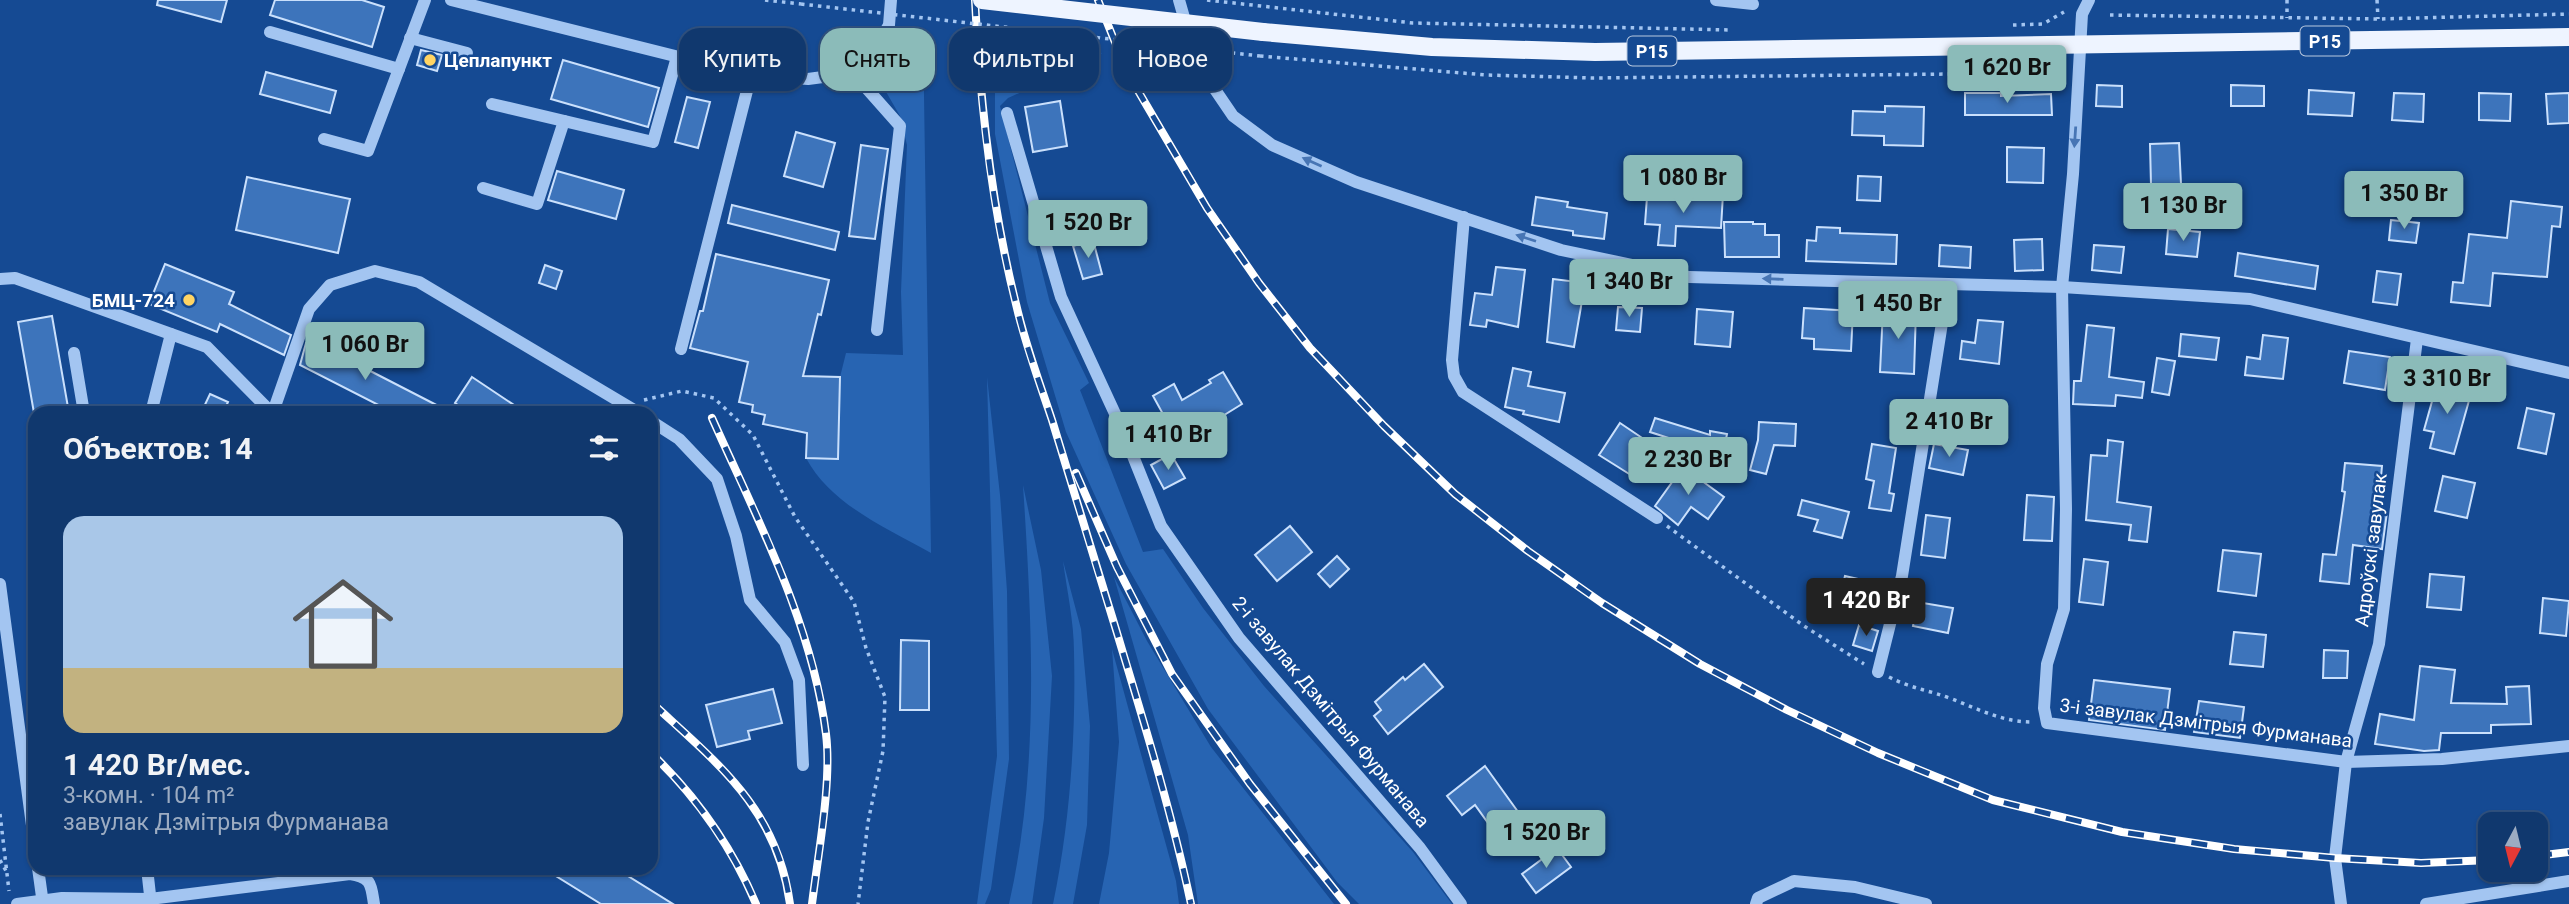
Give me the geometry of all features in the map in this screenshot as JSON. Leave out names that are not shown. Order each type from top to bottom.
[{"type":"main road","name":"Р15","points":[[982,0],[1263,32],[1432,47],[1595,52],[2569,37]]},
{"type":"street","points":[[324,139],[368,151],[425,0]]},
{"type":"street","points":[[451,0],[677,57],[653,142],[492,104]]},
{"type":"street","points":[[887,28],[891,0]]},
{"type":"street","points":[[1179,0],[1197,63],[1233,116],[1272,145],[1356,181],[1561,250],[1689,277],[2062,287],[2250,299],[2569,373]]},
{"type":"street","points":[[1716,0],[1753,4]]},
{"type":"street","points":[[2048,723],[2044,708],[2048,664],[2064,609],[2066,509],[2062,287],[2073,174],[2082,14],[2089,0]]},
{"type":"street","points":[[270,32],[399,69]]},
{"type":"street","points":[[410,38],[467,53]]},
{"type":"street","points":[[681,349],[747,91]]},
{"type":"street","points":[[868,91],[900,126],[877,330]]},
{"type":"street","name":"2-і завулак Дзмітрыя Фурманава","points":[[1007,113],[1061,297],[1123,431],[1161,526],[1239,638],[1420,848],[1461,904]]},
{"type":"street","points":[[483,188],[537,204],[564,121]]},
{"type":"street","points":[[1464,218],[1452,360],[1454,376],[1463,393],[1657,518]]},
{"type":"street","points":[[275,406],[309,309],[330,285],[375,271],[419,282],[628,406]]},
{"type":"street","points":[[0,279],[15,278],[207,347],[266,406]]},
{"type":"street","points":[[1878,672],[1902,576],[1948,285]]},
{"type":"street","points":[[152,406],[171,334]]},
{"type":"street","name":"Адроўскі завулак","points":[[2346,762],[2379,644],[2417,339]]},
{"type":"street","points":[[74,353],[83,406]]},
{"type":"street","points":[[658,426],[679,439],[717,479],[736,536],[750,600],[785,642],[799,680],[803,765]]},
{"type":"street","points":[[0,584],[28,795]]},
{"type":"street","name":"3-і завулак Дзмітрыя Фурманава","points":[[2048,723],[2346,762],[2442,759],[2569,746]]},
{"type":"street","points":[[2341,904],[2335,858],[2346,762]]},
{"type":"street","points":[[39,875],[42,902]]},
{"type":"street","points":[[147,875],[150,902]]},
{"type":"street","points":[[13,899],[42,902],[150,902],[343,875]]},
{"type":"street","points":[[356,875],[362,876],[371,884],[374,904]]},
{"type":"street","points":[[1756,904],[1758,898],[1794,881],[1855,887],[1926,904]]},
{"type":"street","points":[[2426,904],[2569,881]]},
{"type":"path","points":[[765,0],[1261,56],[1486,75],[1593,78],[2040,73]]},
{"type":"path","points":[[1207,0],[1413,23],[1733,30]]},
{"type":"path","points":[[2287,0],[2287,18]]},
{"type":"path","points":[[2377,0],[2378,19]]},
{"type":"path","points":[[2006,26],[2043,24],[2064,12]]},
{"type":"path","points":[[2110,15],[2378,19],[2569,14]]},
{"type":"path","points":[[625,404],[682,391],[715,398],[753,435],[795,517],[854,602],[866,648],[885,697],[883,751],[868,822],[858,904]]},
{"type":"path","points":[[1657,518],[1804,626],[1878,672],[1911,689],[1949,698],[2015,722],[2048,723]]},
{"type":"path","points":[[0,814],[13,899]]},
{"type":"path","points":[[0,860],[8,875]]},
{"type":"shaded area","points":[[886,91],[924,91],[931,553],[861,514],[845,502],[817,475],[806,458],[838,458],[840,377],[846,353],[903,355],[901,292],[907,145],[900,116]]},
{"type":"shaded area","points":[[995,91],[1024,91],[1008,98],[1000,106],[1050,303],[1089,383],[1080,390],[1143,552],[1163,549],[1203,608],[1264,686],[1413,852],[1452,904],[1359,904],[1337,882],[1208,709],[1126,564],[1066,432],[1027,302],[995,134]]},
{"type":"shaded area","points":[[987,377],[1007,591],[1009,759],[991,889],[985,904],[977,904],[997,756]]},
{"type":"shaded area","points":[[1023,485],[1041,570],[1052,676],[1044,818],[1032,904],[1009,904],[1026,800],[1031,695]]},
{"type":"shaded area","points":[[1063,561],[1081,629],[1090,726],[1087,825],[1073,904],[1053,904],[1068,811],[1074,715],[1074,641]]},
{"type":"shaded area","points":[[1114,577],[1147,641],[1211,747],[1334,904],[1198,904],[1188,835]]},
{"type":"shaded area","points":[[1112,649],[1176,881],[1179,904],[1099,904],[1109,853],[1119,742]]},
{"type":"building","points":[[158,0],[227,0],[221,22],[157,5]]},
{"type":"building","points":[[275,0],[362,0],[384,7],[372,47],[270,15]]},
{"type":"building","name":"Цеплапункт","points":[[421,50],[442,55],[437,71],[417,65]]},
{"type":"building","points":[[563,60],[659,88],[648,127],[551,99]]},
{"type":"building","points":[[266,72],[336,91],[330,113],[260,94]]},
{"type":"building","points":[[2097,85],[2122,86],[2122,107],[2096,106]]},
{"type":"building","points":[[2231,85],[2264,86],[2264,106],[2231,106]]},
{"type":"building","points":[[2309,90],[2354,93],[2352,116],[2308,114]]},
{"type":"building","points":[[1965,93],[2001,93],[2001,96],[2051,94],[2052,115],[1965,115]]},
{"type":"building","points":[[2394,93],[2424,94],[2423,122],[2392,120]]},
{"type":"building","points":[[2479,93],[2511,94],[2510,121],[2479,120]]},
{"type":"building","points":[[2569,93],[2569,123],[2548,124],[2546,94]]},
{"type":"building","points":[[687,97],[710,102],[698,148],[675,142]]},
{"type":"building","points":[[1060,101],[1067,146],[1033,152],[1025,107]]},
{"type":"building","points":[[1885,106],[1924,107],[1923,146],[1884,145],[1884,136],[1852,135],[1853,111],[1885,112]]},
{"type":"building","points":[[796,132],[835,143],[823,187],[784,176]]},
{"type":"building","points":[[2179,143],[2181,184],[2151,185],[2150,144]]},
{"type":"building","points":[[861,145],[888,149],[875,239],[849,236]]},
{"type":"building","points":[[2007,147],[2044,148],[2043,183],[2007,182]]},
{"type":"building","points":[[557,171],[624,190],[616,219],[548,200]]},
{"type":"building","points":[[1858,176],[1881,177],[1880,201],[1857,200]]},
{"type":"building","points":[[247,177],[350,199],[338,253],[236,230]]},
{"type":"building","points":[[1704,194],[1723,194],[1721,228],[1676,226],[1675,246],[1658,245],[1660,225],[1645,224],[1647,197],[1704,200]]},
{"type":"building","points":[[1536,197],[1568,202],[1567,207],[1607,213],[1604,239],[1532,225]]},
{"type":"building","points":[[2511,201],[2562,207],[2560,227],[2552,226],[2547,277],[2493,273],[2490,306],[2451,302],[2453,282],[2463,283],[2469,234],[2507,238]]},
{"type":"building","points":[[732,205],[839,232],[835,250],[728,223]]},
{"type":"building","points":[[2391,220],[2419,223],[2416,243],[2389,240]]},
{"type":"building","points":[[1724,222],[1765,224],[1765,235],[1779,235],[1779,257],[1725,257]]},
{"type":"building","points":[[1817,227],[1840,228],[1840,233],[1897,235],[1896,264],[1806,261],[1807,240],[1816,241]]},
{"type":"building","points":[[2168,229],[2200,232],[2197,257],[2166,254]]},
{"type":"building","points":[[2042,239],[2043,270],[2015,271],[2014,240]]},
{"type":"building","points":[[1093,240],[1102,274],[1083,279],[1073,246]]},
{"type":"building","points":[[1940,245],[1971,247],[1970,268],[1939,266]]},
{"type":"building","points":[[2094,245],[2124,247],[2121,273],[2092,270]]},
{"type":"building","points":[[2238,253],[2318,266],[2315,289],[2235,276]]},
{"type":"building","points":[[716,254],[829,280],[803,376],[840,377],[838,459],[806,458],[807,433],[763,424],[765,415],[752,412],[753,405],[739,402],[748,362],[690,348],[700,311],[703,311]]},
{"type":"building","points":[[165,264],[234,292],[229,304],[291,335],[284,355],[220,324],[217,332],[149,304]]},
{"type":"building","points":[[545,265],[562,271],[556,289],[539,283]]},
{"type":"building","points":[[1496,267],[1525,270],[1518,327],[1487,320],[1486,327],[1470,325],[1475,293],[1492,295]]},
{"type":"building","points":[[2377,271],[2401,274],[2397,305],[2373,302]]},
{"type":"building","points":[[1553,279],[1578,282],[1576,294],[1583,295],[1574,347],[1547,342]]},
{"type":"building","points":[[1618,307],[1642,308],[1640,332],[1616,330]]},
{"type":"building","points":[[1804,308],[1853,311],[1851,351],[1814,349],[1814,339],[1802,338]]},
{"type":"building","points":[[1697,309],[1733,312],[1730,347],[1695,344]]},
{"type":"building","points":[[1883,309],[1916,310],[1914,374],[1880,372]]},
{"type":"building","points":[[52,316],[68,406],[33,406],[18,322]]},
{"type":"building","points":[[1978,320],[2003,322],[1999,364],[1960,359],[1962,341],[1975,343]]},
{"type":"building","points":[[2087,325],[2114,328],[2109,377],[2144,382],[2142,398],[2116,395],[2115,406],[2073,404],[2074,381],[2081,381]]},
{"type":"building","points":[[2181,334],[2219,338],[2216,360],[2179,356]]},
{"type":"building","points":[[2263,335],[2288,338],[2283,379],[2245,375],[2247,357],[2260,359]]},
{"type":"building","points":[[312,341],[438,406],[380,406],[300,365],[306,343],[311,345]]},
{"type":"building","points":[[2349,351],[2390,357],[2385,390],[2344,383]]},
{"type":"building","points":[[2157,358],[2175,361],[2169,395],[2152,392]]},
{"type":"building","points":[[1513,368],[1531,372],[1528,386],[1565,393],[1559,422],[1505,407]]},
{"type":"building","points":[[1223,372],[1242,404],[1213,422],[1219,433],[1178,456],[1168,437],[1174,434],[1153,396],[1174,384],[1182,400],[1211,383],[1209,380]]},
{"type":"building","points":[[472,377],[516,406],[460,406],[455,403]]},
{"type":"building","points":[[2438,380],[2472,390],[2454,454],[2430,448],[2434,432],[2424,430]]},
{"type":"building","points":[[210,394],[228,402],[226,406],[204,406]]},
{"type":"building","points":[[2527,408],[2554,414],[2546,454],[2518,448]]},
{"type":"building","points":[[1655,418],[1710,435],[1710,431],[1727,434],[1724,449],[1678,441],[1650,432]]},
{"type":"building","points":[[1759,422],[1796,424],[1795,446],[1774,445],[1766,474],[1750,470],[1758,440]]},
{"type":"building","points":[[1620,423],[1654,446],[1634,477],[1599,455]]},
{"type":"building","points":[[2108,440],[2123,442],[2117,502],[2151,507],[2147,542],[2129,540],[2131,525],[2086,520],[2091,455],[2107,456]]},
{"type":"building","points":[[1872,444],[1896,448],[1889,493],[1894,494],[1891,511],[1869,508],[1874,481],[1866,479]]},
{"type":"building","points":[[1934,444],[1968,450],[1963,475],[1929,468]]},
{"type":"building","points":[[1171,454],[1185,478],[1164,489],[1151,465]]},
{"type":"building","points":[[2345,463],[2382,466],[2378,511],[2387,512],[2382,549],[2353,545],[2349,584],[2320,581],[2323,554],[2336,555],[2345,492],[2342,491]]},
{"type":"building","points":[[1683,467],[1724,497],[1708,519],[1691,507],[1678,525],[1655,506]]},
{"type":"building","points":[[2443,476],[2475,483],[2467,518],[2435,511]]},
{"type":"building","points":[[2027,495],[2054,497],[2052,541],[2024,540]]},
{"type":"building","points":[[1802,500],[1849,512],[1842,538],[1814,531],[1818,520],[1798,515]]},
{"type":"building","points":[[1926,515],[1950,518],[1945,558],[1921,555]]},
{"type":"building","points":[[1290,526],[1312,552],[1277,581],[1255,555]]},
{"type":"building","points":[[2223,550],[2261,554],[2256,596],[2218,591]]},
{"type":"building","points":[[1337,556],[1349,569],[1330,587],[1318,574]]},
{"type":"building","points":[[2084,559],[2108,562],[2103,605],[2079,602]]},
{"type":"building","points":[[2430,574],[2464,577],[2461,610],[2427,607]]},
{"type":"building","points":[[1845,576],[1880,584],[1874,609],[1839,600]]},
{"type":"building","points":[[2543,598],[2569,601],[2566,636],[2540,633]]},
{"type":"building","points":[[1917,602],[1953,608],[1948,633],[1913,626]]},
{"type":"building","points":[[1859,625],[1878,631],[1872,651],[1853,645]]},
{"type":"building","points":[[2234,632],[2266,635],[2263,667],[2230,664]]},
{"type":"building","points":[[901,640],[929,641],[929,710],[900,710]]},
{"type":"building","points":[[2324,650],[2348,651],[2347,678],[2323,678]]},
{"type":"building","points":[[1424,664],[1443,687],[1388,734],[1374,716],[1381,710],[1375,702],[1403,677],[1405,680]]},
{"type":"building","points":[[2420,666],[2455,670],[2451,703],[2507,704],[2506,687],[2529,686],[2531,724],[2491,725],[2491,733],[2441,733],[2439,750],[2424,751],[2375,744],[2380,714],[2414,720]]},
{"type":"building","points":[[2094,680],[2170,689],[2165,730],[2089,720]]},
{"type":"building","points":[[773,689],[782,723],[748,731],[750,739],[717,747],[706,705]]},
{"type":"building","points":[[2199,701],[2244,707],[2240,738],[2194,732]]},
{"type":"building","points":[[1485,766],[1521,816],[1496,834],[1475,805],[1462,815],[1447,796]]},
{"type":"building","points":[[1557,848],[1571,867],[1536,893],[1522,874]]},
{"type":"building","points":[[554,875],[626,875],[673,904],[601,904]]},
{"type":"railway","points":[[975,0],[988,153],[1016,304],[1145,728],[1191,904]]},
{"type":"railway","points":[[1098,0],[1127,72],[1207,208],[1259,283],[1310,348],[1384,426],[1455,494],[1528,551],[1602,603],[1700,664],[1787,710],[1878,753],[1993,800],[2122,832],[2234,849],[2421,863],[2478,861]]},
{"type":"railway","points":[[712,418],[781,572],[809,652],[819,692],[826,734],[827,774],[812,904]]},
{"type":"railway","points":[[1076,473],[1117,567],[1172,674],[1250,784],[1346,904]]},
{"type":"railway","points":[[658,708],[721,768],[758,814],[783,870],[790,904]]},
{"type":"railway","points":[[658,760],[683,786],[724,842],[756,904]]},
{"type":"railway","points":[[2548,855],[2569,852]]},
{"type":"place","name":"Цеплапункт","points":[[430,60]]},
{"type":"place","name":"БМЦ-724","points":[[189,300]]}]
